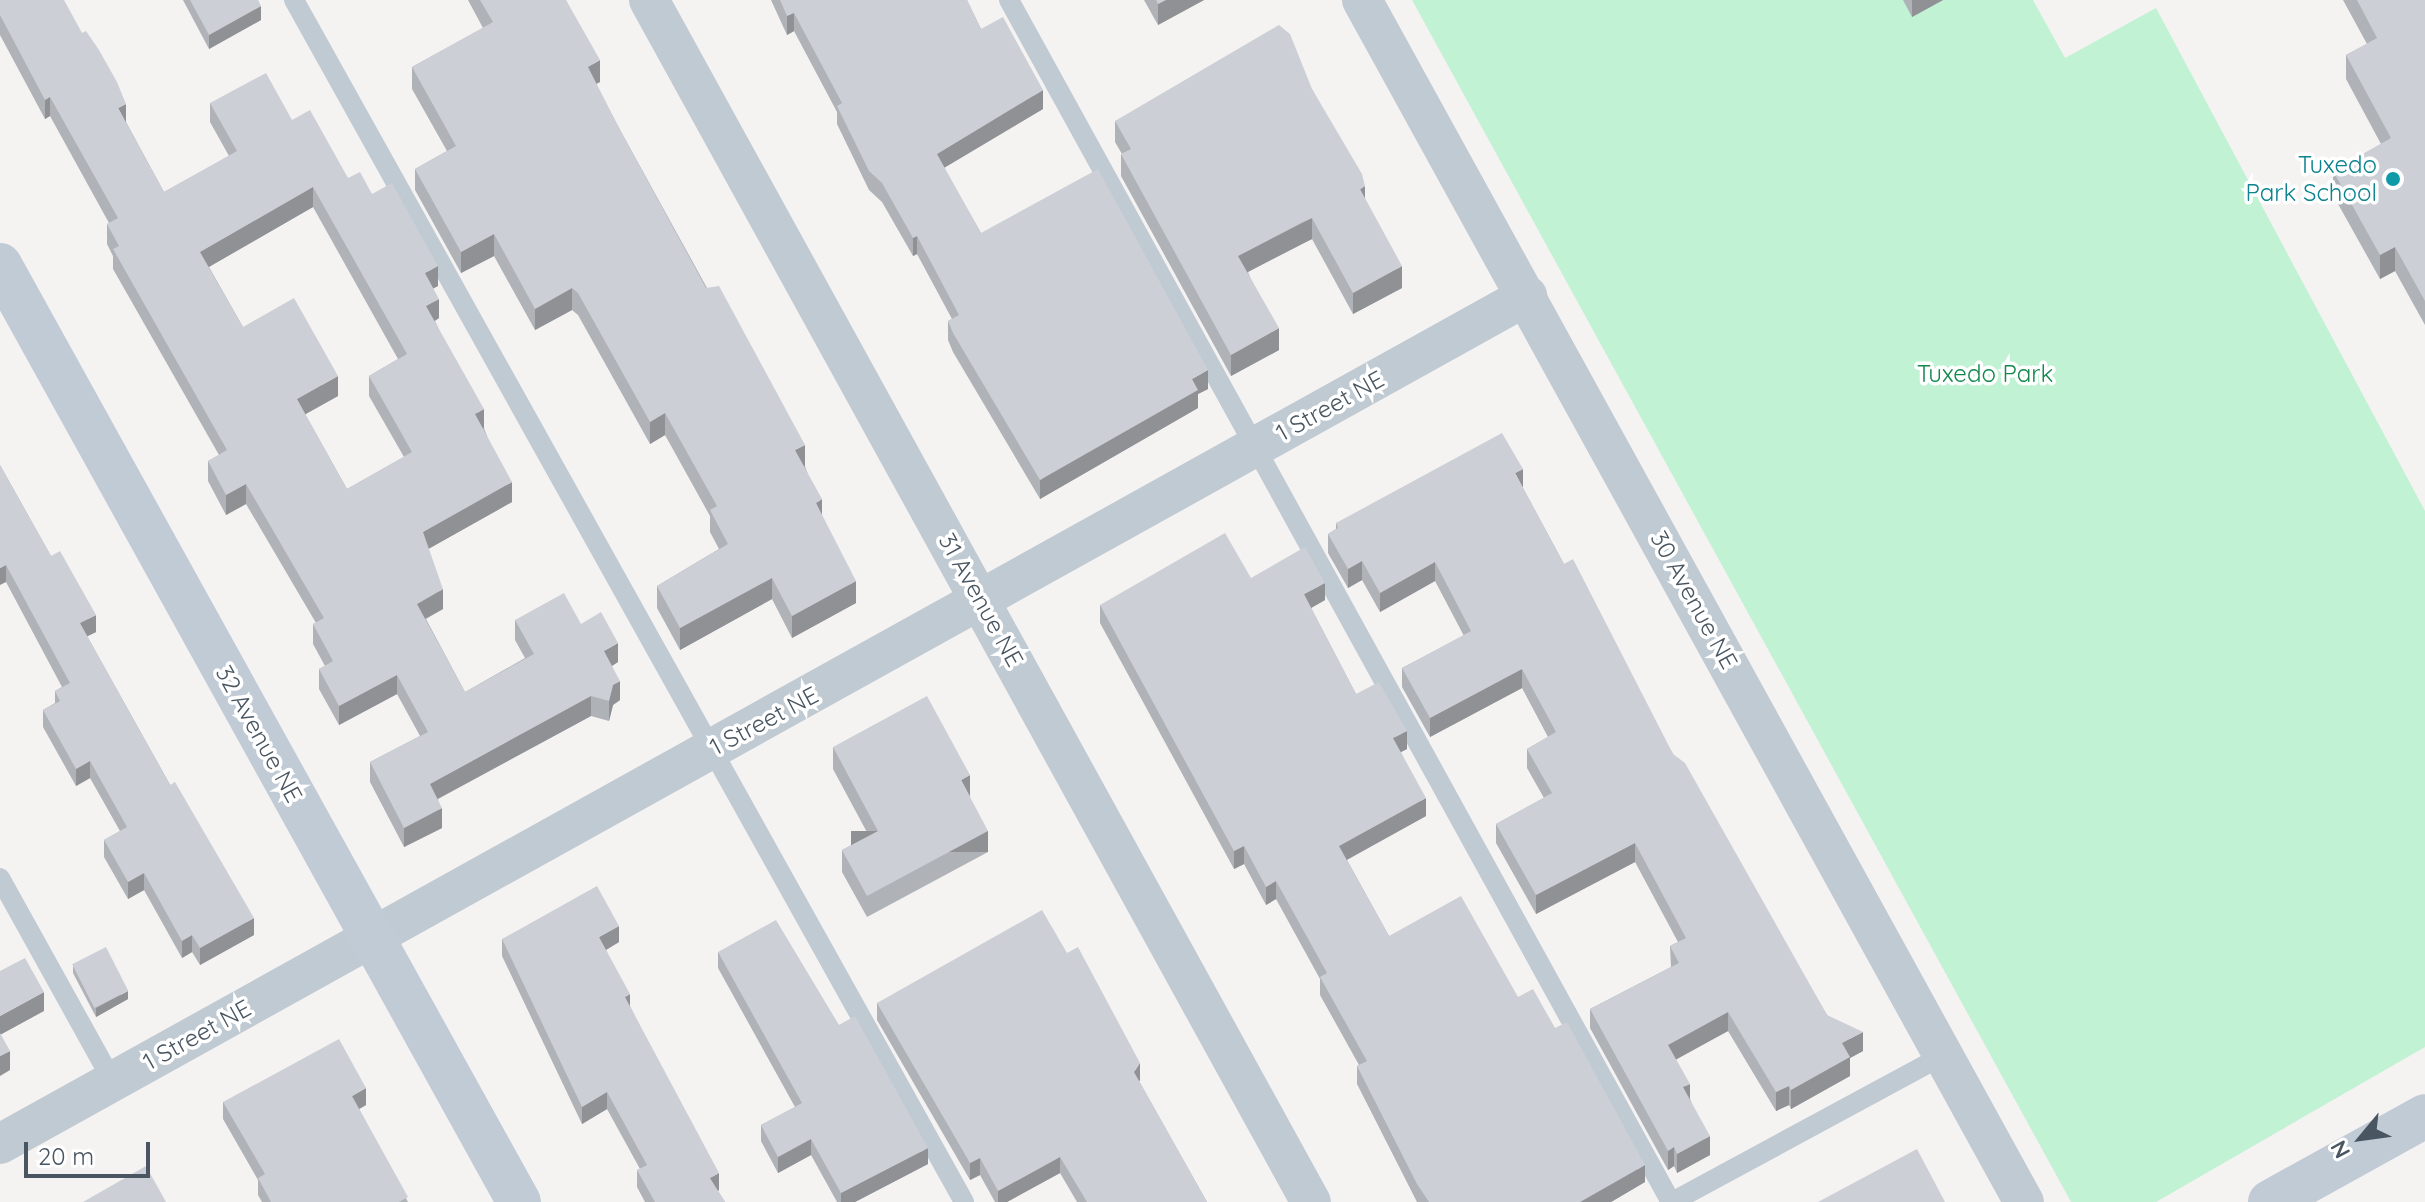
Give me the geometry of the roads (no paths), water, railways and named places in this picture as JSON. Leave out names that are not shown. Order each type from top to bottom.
[{"type":"street","name":"31 Avenue NE","points":[[649,0],[1311,1202]]},
{"type":"street","name":"30 Avenue NE","points":[[1362,0],[2024,1202]]},
{"type":"street","name":"32 Avenue NE","points":[[0,265],[519,1202]]},
{"type":"street","name":"1 Street NE","points":[[0,1144],[713,748],[983,603],[1527,296]]},
{"type":"street","points":[[2270,1202],[2425,1116]]},
{"type":"lane","points":[[294,0],[964,1202]]},
{"type":"lane","points":[[1009,0],[1258,446],[1672,1202],[1944,1055]]},
{"type":"lane","points":[[0,878],[113,1082]]},
{"type":"place","name":"Tuxedo Park School","points":[[2393,179]]},
{"type":"park label","name":"Tuxedo Park","points":[[1985,374]]}]
